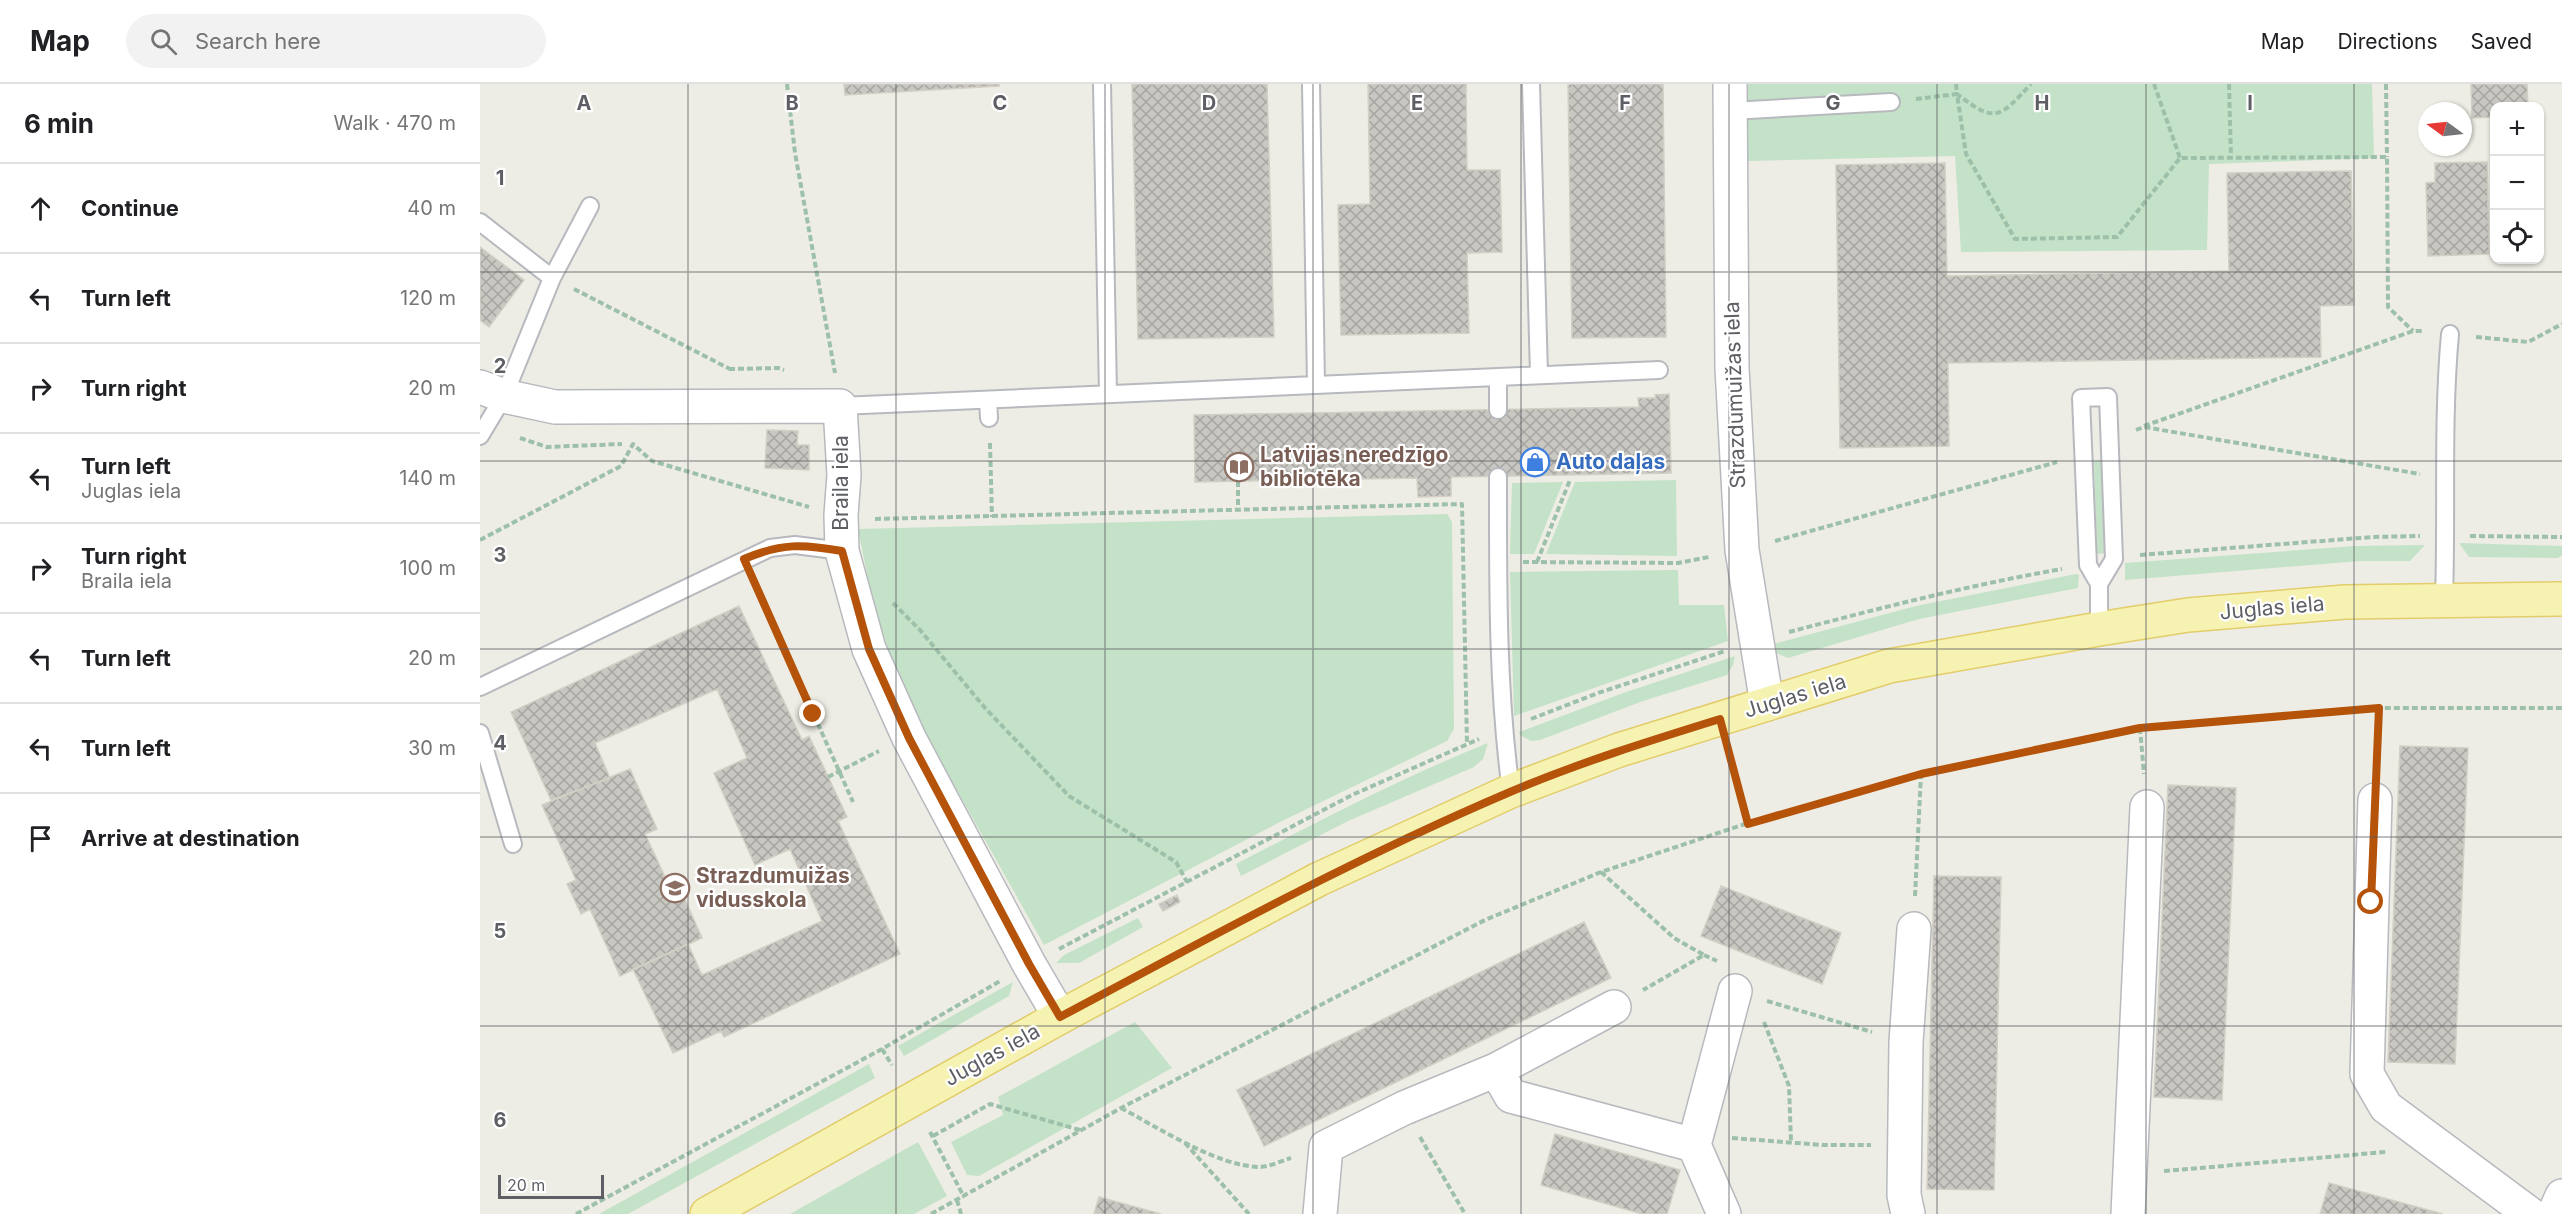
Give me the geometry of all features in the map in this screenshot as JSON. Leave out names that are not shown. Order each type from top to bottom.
[{"type":"main road","name":"Juglas iela","points":[[707,1214],[1060,1017],[1319,879],[1511,791],[1619,750],[1889,666],[2099,629],[2200,614],[2346,602],[2562,599]]},
{"type":"street","name":"Strazdumuižas iela","points":[[1730,98],[1732,368],[1742,550],[1767,704]]},
{"type":"street","name":"Braila iela","points":[[492,391],[555,407],[840,406],[844,476],[841,515],[842,551],[869,649],[909,738],[1029,964],[1060,1017]]},
{"type":"street","points":[[2375,800],[2367,1074],[2386,1107],[2530,1214]]},
{"type":"street","points":[[2128,1214],[2147,807]]},
{"type":"street","points":[[1908,1214],[1904,1195],[1906,1042],[1914,929]]},
{"type":"street","points":[[1724,1214],[1696,1140],[1744,994]]},
{"type":"street","points":[[1320,1214],[1326,1147],[1404,1108],[1496,1070],[1614,1007]]},
{"type":"street","points":[[1496,1070],[1511,1096],[1696,1140]]},
{"type":"street","points":[[2554,1214],[2562,1196]]},
{"type":"lane","points":[[1102,84],[1108,394]]},
{"type":"lane","points":[[1311,84],[1316,385]]},
{"type":"lane","points":[[1532,84],[1539,375]]},
{"type":"lane","points":[[1730,98],[1891,102]]},
{"type":"lane","points":[[480,436],[492,391],[590,206]]},
{"type":"lane","points":[[480,222],[552,278]]},
{"type":"lane","points":[[2444,600],[2446,377],[2450,334]]},
{"type":"lane","points":[[840,406],[1659,370]]},
{"type":"lane","points":[[1498,377],[1498,410]]},
{"type":"lane","points":[[2099,584],[2114,559],[2108,397],[2080,398],[2088,565],[2099,584],[2099,629]]},
{"type":"lane","points":[[988,400],[989,418]]},
{"type":"lane","points":[[1498,477],[1503,729],[1511,791]]},
{"type":"lane","points":[[480,687],[770,548],[795,545],[842,551]]},
{"type":"lane","points":[[480,733],[513,844]]},
{"type":"path","points":[[787,84],[795,153],[840,406]]},
{"type":"path","points":[[1956,84],[1966,154],[2015,239],[2117,237],[2180,158]]},
{"type":"path","points":[[1891,102],[1957,94],[1979,111],[1994,115],[2008,109],[2031,84]]},
{"type":"path","points":[[2154,84],[2180,158]]},
{"type":"path","points":[[2229,84],[2231,158]]},
{"type":"path","points":[[2386,84],[2388,307],[2413,331]]},
{"type":"path","points":[[2180,158],[2387,157]]},
{"type":"path","points":[[552,278],[730,369]]},
{"type":"path","points":[[2144,426],[2413,331],[2528,342],[2562,324]]},
{"type":"path","points":[[989,418],[992,517]]},
{"type":"path","points":[[480,540],[621,466],[633,444],[652,461],[861,519],[1462,504],[1467,744]]},
{"type":"path","points":[[1537,562],[1570,480]]},
{"type":"path","points":[[1238,481],[1238,508]]},
{"type":"path","points":[[1498,561],[1678,563],[1742,550]]},
{"type":"path","points":[[744,559],[853,802]]},
{"type":"path","points":[[889,598],[920,630],[985,708],[1069,796],[1176,862],[1187,882]]},
{"type":"path","points":[[931,1214],[1121,1108],[1485,920],[1601,872],[1748,824],[1921,774],[2140,728],[2379,708],[2562,708]]},
{"type":"path","points":[[2375,800],[2379,708]]},
{"type":"path","points":[[1720,719],[1748,824]]},
{"type":"path","points":[[2140,728],[2147,807]]},
{"type":"path","points":[[828,777],[877,751]]},
{"type":"path","points":[[1914,929],[1921,774]]},
{"type":"path","points":[[1601,872],[1674,938],[1704,955],[1614,1007]]},
{"type":"path","points":[[1744,994],[1906,1042]]},
{"type":"path","points":[[1744,994],[1789,1086],[1791,1143]]},
{"type":"path","points":[[882,1049],[892,1065]]},
{"type":"path","points":[[933,1137],[990,1104],[1081,1131]]},
{"type":"path","points":[[1121,1108],[1235,1165],[1262,1167],[1326,1147]]},
{"type":"path","points":[[1404,1108],[1465,1214]]},
{"type":"path","points":[[930,1132],[964,1197]]},
{"type":"path","points":[[1696,1140],[1822,1145],[1905,1145]]},
{"type":"path","points":[[1183,1141],[1249,1214]]},
{"type":"path","points":[[2130,1174],[2441,1147]]},
{"type":"path","points":[[957,1200],[961,1214]]},
{"type":"path","points":[[943,1214],[944,1207]]},
{"type":"green space","points":[[1748,84],[2372,84],[2374,158],[2209,164],[2207,250],[1961,252],[1955,156],[1748,161]]},
{"type":"green space","points":[[2104,460],[2107,553],[2097,554],[2094,461]]},
{"type":"green space","points":[[1676,480],[1677,556],[1546,554],[1575,482]]},
{"type":"green space","points":[[1563,482],[1534,554],[1510,554],[1512,483]]},
{"type":"green space","points":[[1447,514],[1452,522],[1454,729],[1447,741],[1278,823],[1044,945],[905,698],[873,604],[858,529]]},
{"type":"green space","points":[[2459,543],[2562,546],[2562,555],[2558,558],[2469,557]]},
{"type":"green space","points":[[2425,545],[2410,561],[2360,561],[2125,580],[2125,563],[2355,546]]},
{"type":"green space","points":[[1678,570],[1679,605],[1724,605],[1728,641],[1514,716],[1510,572]]},
{"type":"green space","points":[[2079,575],[2078,588],[1919,619],[1788,658],[1774,652],[1770,645],[1916,606]]},
{"type":"green space","points":[[1735,656],[1727,675],[1643,701],[1540,740],[1531,741],[1520,735],[1519,732],[1626,692]]},
{"type":"green space","points":[[1488,743],[1483,759],[1474,767],[1348,821],[1241,876],[1236,864],[1392,785]]},
{"type":"green space","points":[[1138,918],[1143,927],[1079,963],[1056,963],[1064,955]]},
{"type":"green space","points":[[1013,982],[1009,996],[904,1056],[898,1046]]},
{"type":"green space","points":[[1135,1022],[1172,1068],[979,1176],[967,1175],[951,1142],[1003,1115],[998,1097]]},
{"type":"green space","points":[[869,1064],[875,1078],[628,1214],[599,1214]]},
{"type":"green space","points":[[918,1142],[947,1196],[914,1214],[790,1214]]},
{"type":"building","points":[[844,84],[999,84],[999,86],[845,95]]},
{"type":"building","points":[[1132,84],[1267,84],[1274,337],[1138,339]]},
{"type":"building","points":[[1368,84],[1466,84],[1467,170],[1500,170],[1502,252],[1467,253],[1469,333],[1341,335],[1338,205],[1370,204]]},
{"type":"building","points":[[1568,84],[1663,84],[1666,337],[1572,338]]},
{"type":"building","points":[[2471,84],[2527,84],[2528,102],[2490,102],[2490,117],[2472,118]]},
{"type":"building","points":[[2487,162],[2489,254],[2428,256],[2426,183],[2435,182],[2435,163]]},
{"type":"building","points":[[1945,163],[1947,276],[2229,271],[2227,173],[2351,171],[2354,305],[2320,306],[2321,357],[1948,363],[1949,446],[1840,448],[1836,165]]},
{"type":"building","points":[[480,247],[524,280],[489,327],[480,320]]},
{"type":"building","points":[[1669,394],[1671,473],[1451,477],[1451,496],[1418,497],[1417,478],[1195,482],[1194,415],[1639,407],[1638,398],[1656,398],[1655,395]]},
{"type":"building","points":[[767,430],[798,431],[797,445],[809,445],[809,470],[765,468]]},
{"type":"building","points":[[739,606],[802,740],[809,736],[847,817],[838,821],[900,954],[724,1037],[721,1031],[673,1053],[633,969],[688,944],[702,975],[822,921],[790,849],[755,865],[714,773],[747,758],[717,689],[595,743],[610,778],[551,800],[511,712]]},
{"type":"building","points":[[2400,746],[2468,748],[2455,1064],[2388,1062]]},
{"type":"building","points":[[630,769],[657,829],[645,834],[666,879],[674,875],[702,938],[620,976],[590,909],[581,914],[567,884],[576,880],[542,805]]},
{"type":"building","points":[[2168,785],[2236,788],[2222,1100],[2154,1097]]},
{"type":"building","points":[[1934,876],[2001,877],[1994,1190],[1927,1189]]},
{"type":"building","points":[[1721,886],[1841,933],[1822,984],[1701,936]]},
{"type":"building","points":[[1177,895],[1180,902],[1163,911],[1159,904]]},
{"type":"building","points":[[1584,922],[1611,978],[1264,1146],[1237,1090]]},
{"type":"building","points":[[1555,1134],[1680,1170],[1667,1214],[1642,1214],[1541,1185]]},
{"type":"building","points":[[2329,1183],[2443,1214],[2320,1214]]},
{"type":"building","points":[[1099,1197],[1161,1214],[1094,1214]]},
{"type":"place","name":"Auto daļas","points":[[1535,462]]},
{"type":"place","name":"Latvijas neredzīgo bibliotēka","points":[[1239,467]]},
{"type":"place","name":"Strazdumuižas vidusskola","points":[[675,888]]},
{"type":"route","points":[[813,714],[744,559],[770,548],[795,545],[842,551],[869,649],[909,738],[1029,964],[1060,1017],[1319,879],[1511,791],[1619,750],[1720,719],[1748,824],[1921,774],[2140,728],[2379,708],[2371,902]]}]
